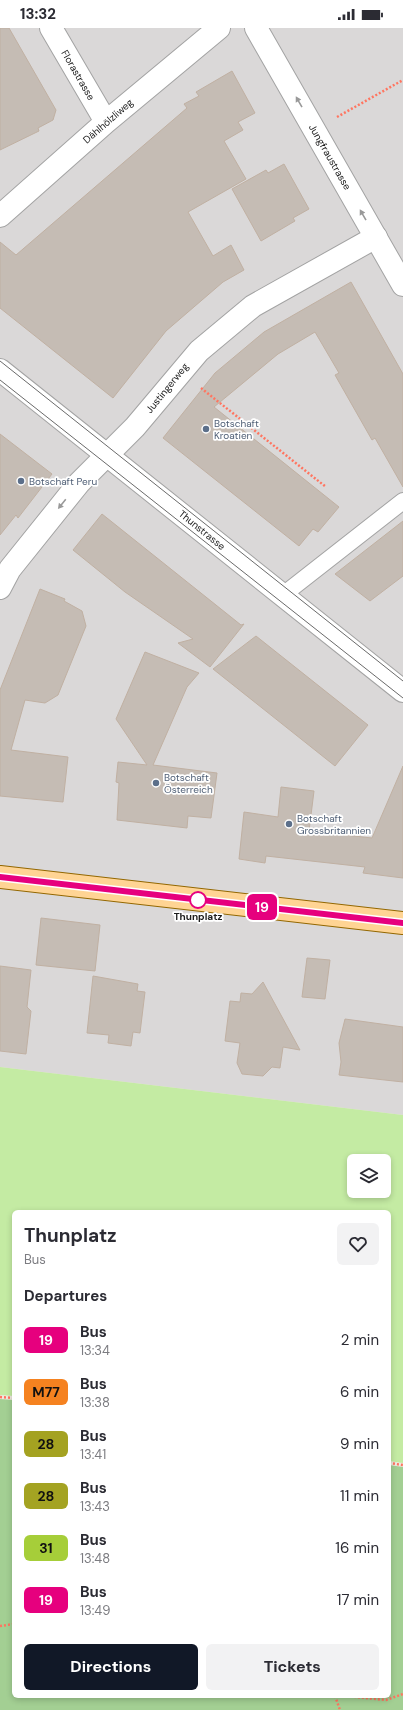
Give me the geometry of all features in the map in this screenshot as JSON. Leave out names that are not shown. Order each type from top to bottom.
[{"type":"main road","points":[[0,877],[403,923]]},
{"type":"street","name":"Florastrasse","points":[[51,28],[106,122]]},
{"type":"street","name":"Dählhölzliweg","points":[[0,216],[106,122],[219,28]]},
{"type":"street","name":"Jungfraustrasse","points":[[256,28],[403,285]]},
{"type":"street","name":"Justingerweg","points":[[0,588],[10,569],[79,483],[135,427],[192,358],[247,311],[376,237]]},
{"type":"street","name":"Thunstrasse","points":[[0,370],[403,691]]},
{"type":"lane","points":[[283,595],[403,501]]},
{"type":"path","points":[[340,115],[403,80]]},
{"type":"path","points":[[206,392],[326,487]]},
{"type":"path","points":[[0,1396],[12,1398]]},
{"type":"path","points":[[391,1463],[403,1465]]},
{"type":"path","points":[[0,1626],[12,1624]]},
{"type":"path","points":[[366,1698],[386,1700],[403,1694]]},
{"type":"path","points":[[336,1698],[340,1710]]},
{"type":"shaded area","points":[[0,28],[403,28],[403,1115],[0,1067]]},
{"type":"green space","points":[[0,1067],[403,1115],[403,1463],[391,1461],[391,1210],[12,1210],[12,1396],[0,1395]]},
{"type":"green space","points":[[0,1399],[12,1400],[12,1698],[391,1698],[391,1465],[403,1467],[403,1710],[0,1710]]},
{"type":"building","points":[[0,28],[9,28],[56,110],[53,120],[38,128],[39,131],[0,150]]},
{"type":"building","points":[[232,71],[255,113],[238,122],[243,130],[224,141],[246,179],[188,212],[213,256],[231,245],[244,270],[223,282],[166,331],[113,398],[0,308],[0,242],[16,255],[187,108],[184,104],[199,96],[196,92]]},
{"type":"building","points":[[284,164],[309,209],[293,218],[295,221],[261,241],[232,189],[266,170],[268,173]]},
{"type":"building","points":[[351,282],[403,374],[403,487],[375,438],[372,440],[335,375],[339,373],[315,332],[278,354],[214,407],[339,507],[318,532],[313,529],[299,546],[163,438],[215,373],[264,332]]},
{"type":"building","points":[[0,434],[52,474],[18,518],[16,515],[0,535]]},
{"type":"building","points":[[102,514],[241,625],[244,624],[210,667],[178,643],[193,639],[125,592],[73,550]]},
{"type":"building","points":[[403,521],[403,576],[370,601],[335,574]]},
{"type":"building","points":[[40,589],[65,599],[64,601],[82,611],[86,626],[58,695],[45,703],[25,700],[11,750],[68,757],[63,802],[0,796],[0,690]]},
{"type":"building","points":[[256,636],[368,725],[335,766],[213,669]]},
{"type":"building","points":[[145,652],[199,673],[187,687],[153,765],[217,773],[211,818],[188,816],[187,828],[117,820],[119,783],[116,782],[118,762],[147,765],[116,719]]},
{"type":"building","name":"Botschaft Grossbritannien","points":[[403,766],[403,878],[363,873],[365,867],[266,856],[265,863],[239,859],[244,812],[278,817],[281,787],[314,791],[309,831],[372,838]]},
{"type":"building","points":[[41,918],[100,925],[95,971],[36,965]]},
{"type":"building","points":[[307,958],[330,960],[325,999],[302,997]]},
{"type":"building","points":[[0,966],[31,970],[27,1007],[31,1011],[26,1054],[0,1051]]},
{"type":"building","points":[[93,976],[138,984],[137,991],[145,992],[140,1033],[133,1032],[131,1046],[108,1043],[109,1035],[87,1033]]},
{"type":"building","points":[[263,982],[300,1050],[283,1047],[280,1068],[272,1067],[263,1076],[242,1074],[237,1063],[240,1043],[225,1041],[230,1001],[240,1002],[241,993],[252,994]]},
{"type":"building","points":[[345,1019],[403,1027],[403,1082],[339,1075],[341,1062],[339,1043]]},
{"type":"tram line","points":[[0,361],[403,681]]},
{"type":"tram line","points":[[0,380],[403,698]]},
{"type":"bus line","name":"19","points":[[0,877],[403,923]]},
{"type":"place","name":"Botschaft Kroatien","points":[[206,429]]},
{"type":"place","name":"Botschaft Peru","points":[[21,481]]},
{"type":"place","name":"Botschaft Österreich","points":[[156,783]]},
{"type":"place","name":"Botschaft Grossbritannien","points":[[289,824]]},
{"type":"place","name":"Thunplatz","points":[[198,900]]}]
